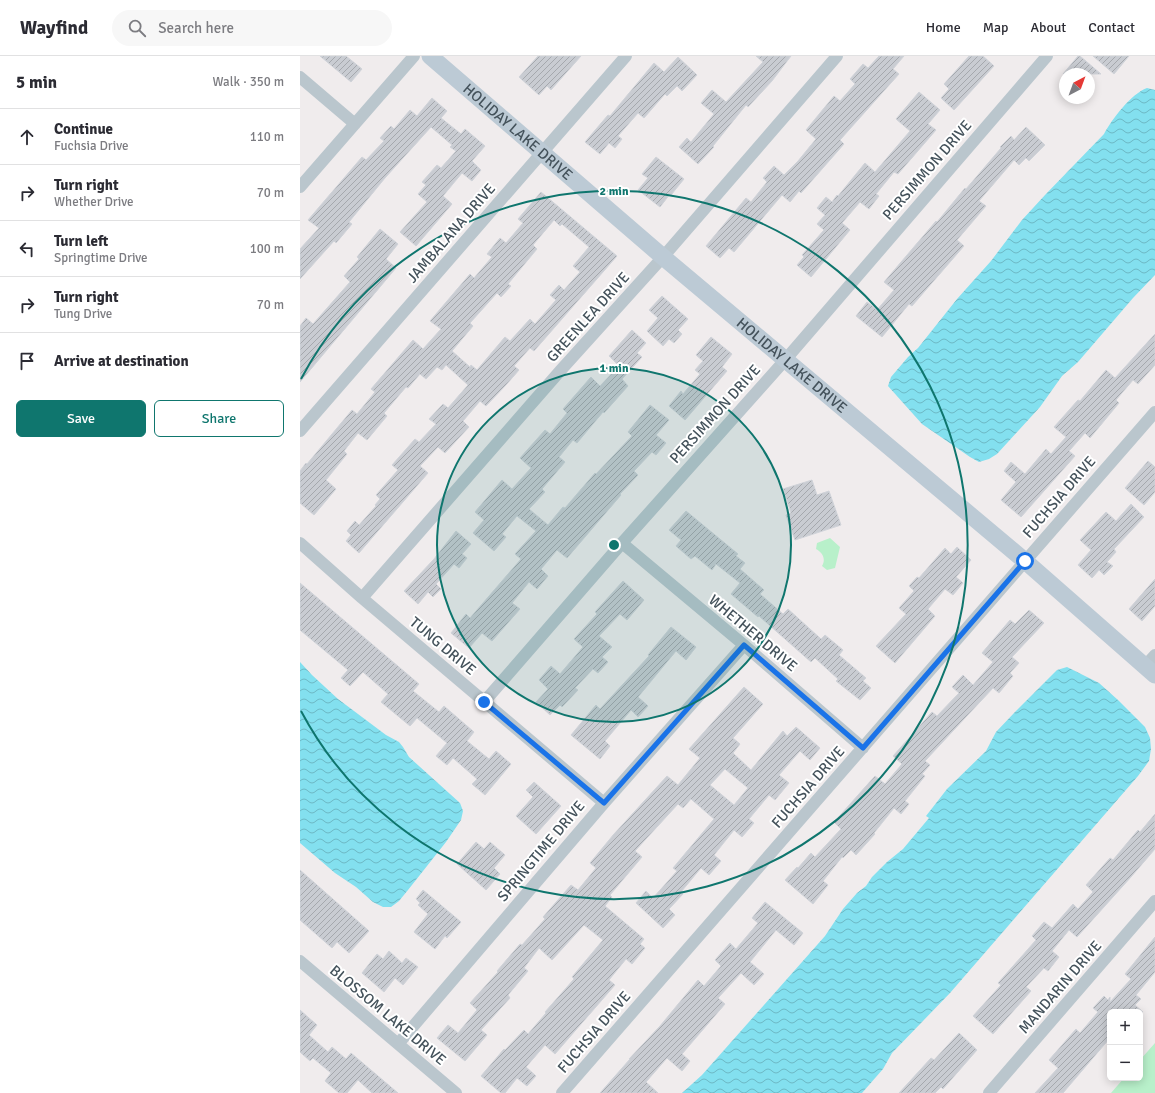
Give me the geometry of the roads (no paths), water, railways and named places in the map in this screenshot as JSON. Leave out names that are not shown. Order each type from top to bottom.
[{"type":"street","points":[[300,187],[414,56]]},
{"type":"street","name":"HOLIDAY LAKE DRIVE","points":[[430,56],[663,257],[1025,561],[1152,665]]},
{"type":"street","name":"JAMBALANA DRIVE","points":[[300,431],[626,56]]},
{"type":"street","name":"GREENLEA DRIVE","points":[[362,598],[560,371],[663,257],[837,56]]},
{"type":"street","name":"PERSIMMON DRIVE","points":[[484,702],[622,542],[786,359],[1047,56]]},
{"type":"street","points":[[300,77],[355,124]]},
{"type":"street","name":"FUCHSIA DRIVE","points":[[562,1093],[1155,412]]},
{"type":"street","name":"WHETHER DRIVE","points":[[622,542],[863,748]]},
{"type":"street","name":"TUNG DRIVE","points":[[300,543],[362,598],[604,803]]},
{"type":"street","name":"SPRINGTIME DRIVE","points":[[398,1044],[604,803],[744,645]]},
{"type":"street","name":"MANDARIN DRIVE","points":[[989,1093],[1155,901]]},
{"type":"street","name":"BLOSSOM LAKE DRIVE","points":[[300,961],[456,1093]]},
{"type":"water","points":[[1147,88],[1155,90],[1155,275],[1133,298],[1078,362],[1062,376],[1040,407],[997,454],[989,459],[979,462],[922,424],[888,386],[891,377],[918,348],[957,299],[991,261],[1022,220],[1104,134],[1117,114],[1128,101]]},
{"type":"water","points":[[300,662],[338,699],[386,735],[399,742],[409,757],[460,803],[463,811],[461,820],[446,842],[399,901],[391,907],[383,907],[373,902],[356,887],[335,873],[300,843]]},
{"type":"water","points":[[1067,667],[1099,683],[1145,727],[1150,738],[1151,749],[1149,761],[1138,776],[950,993],[892,1053],[883,1069],[862,1093],[682,1093],[702,1075],[825,936],[843,909],[857,893],[866,886],[872,877],[887,862],[903,849],[929,818],[926,816],[947,789],[986,751],[996,732],[1057,670]]}]
